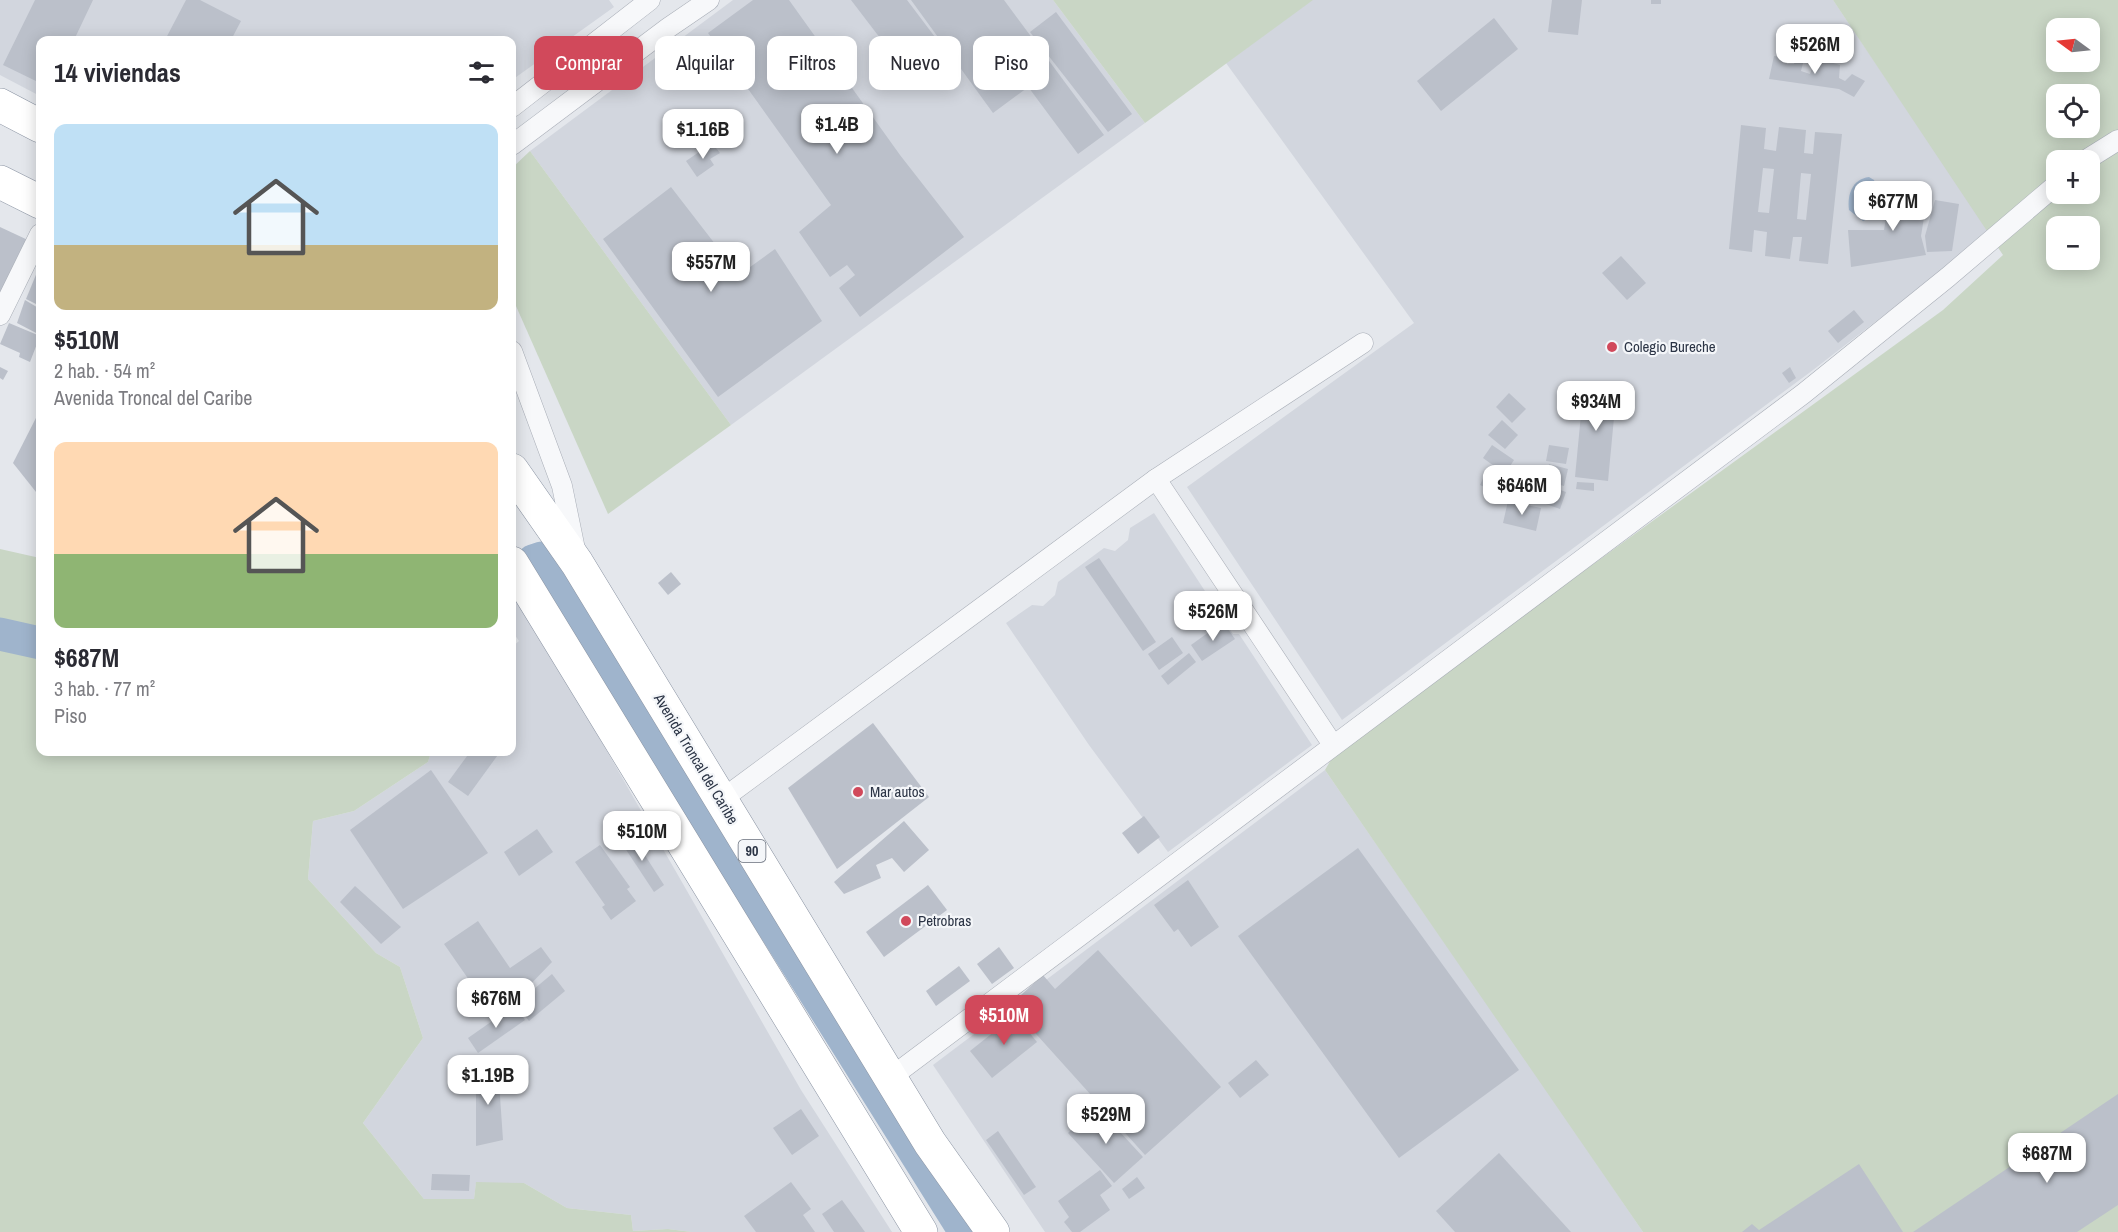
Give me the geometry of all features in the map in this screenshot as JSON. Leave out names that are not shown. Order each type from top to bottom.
[{"type":"highway","points":[[0,105],[36,124]]},
{"type":"highway","points":[[0,182],[36,200]]},
{"type":"highway","name":"Avenida Troncal del Caribe","points":[[516,476],[577,563],[930,1143],[993,1232]]},
{"type":"highway","points":[[516,570],[921,1232]]},
{"type":"street","points":[[516,104],[650,0]]},
{"type":"street","points":[[516,142],[709,0]]},
{"type":"street","points":[[2100,151],[2118,140]]},
{"type":"street","points":[[890,1077],[1803,394],[1948,277],[2046,194]]},
{"type":"street","points":[[0,315],[36,242]]},
{"type":"street","points":[[721,800],[1156,479],[1364,343]]},
{"type":"street","points":[[516,362],[562,486],[577,563]]},
{"type":"street","points":[[1156,479],[1333,745]]},
{"type":"shaded area","points":[[0,0],[609,0],[614,7],[573,36],[534,36],[534,64],[516,77],[516,36],[36,36],[36,94],[0,75]]},
{"type":"shaded area","points":[[733,0],[1053,0],[1145,123],[731,425],[530,151],[612,90],[643,90],[643,67],[655,58],[655,90],[755,90],[755,36],[685,36]]},
{"type":"shaded area","name":"Colegio Bureche","points":[[1312,0],[1833,0],[1990,233],[1813,370],[1342,720],[1187,487],[1414,323],[1226,63]]},
{"type":"shaded area","points":[[1154,513],[1233,634],[1239,634],[1312,745],[1168,852],[1089,745],[1006,623],[1032,605],[1043,606],[1055,595],[1058,582],[1104,548],[1115,551],[1128,540],[1130,528]]},
{"type":"shaded area","points":[[516,599],[537,629],[801,1090],[892,1232],[692,1232],[668,1229],[633,1231],[631,1215],[567,1208],[524,1183],[476,1183],[474,1199],[424,1199],[363,1123],[423,1038],[400,967],[376,953],[308,879],[313,821],[354,811],[428,762],[430,756],[516,756],[516,644],[519,641],[516,637]]},
{"type":"shaded area","points":[[1325,770],[1643,1232],[1045,1232],[933,1065]]},
{"type":"green space","points":[[1053,0],[1313,0],[1145,123]]},
{"type":"green space","points":[[1833,0],[2118,0],[2118,1232],[1643,1232],[1325,770],[1336,751],[1943,310],[2003,255]]},
{"type":"green space","points":[[530,151],[731,425],[608,514],[516,306],[516,164]]},
{"type":"green space","points":[[0,549],[36,557],[36,756],[430,756],[428,762],[354,811],[313,821],[308,879],[376,953],[400,967],[423,1038],[363,1123],[424,1199],[474,1199],[476,1182],[524,1183],[567,1208],[631,1215],[633,1231],[668,1229],[692,1232],[0,1232]]},
{"type":"water","points":[[1869,177],[1874,180],[1883,200],[1880,214],[1863,221],[1849,210],[1849,199],[1855,184]]},
{"type":"building","points":[[35,0],[93,0],[76,36],[36,36],[36,81],[3,65]]},
{"type":"building","points":[[186,0],[200,0],[241,21],[233,36],[167,36]]},
{"type":"building","points":[[753,0],[789,0],[815,36],[767,36],[767,90],[853,90],[900,155],[964,237],[860,317],[839,288],[855,275],[847,265],[830,277],[799,232],[831,205],[749,90],[755,90],[755,36],[710,36],[708,33]]},
{"type":"building","points":[[851,0],[907,0],[934,36],[878,36]]},
{"type":"building","points":[[911,0],[1004,0],[1031,36],[973,36],[973,85],[961,69],[961,36],[937,36]]},
{"type":"building","points":[[1552,0],[1582,0],[1578,35],[1548,32]]},
{"type":"building","points":[[1651,0],[1661,0],[1661,4],[1651,4]]},
{"type":"building","points":[[1056,12],[1132,114],[1108,132],[1049,56],[1049,36],[1033,36],[1030,32]]},
{"type":"building","points":[[1494,18],[1518,49],[1441,111],[1417,81]]},
{"type":"building","points":[[1774,56],[1785,58],[1787,64],[1794,64],[1795,61],[1803,63],[1801,71],[1810,74],[1816,58],[1840,65],[1839,78],[1845,81],[1852,74],[1865,81],[1854,97],[1839,89],[1769,79]]},
{"type":"building","points":[[1049,61],[1104,135],[1078,154],[1030,90],[1049,90]]},
{"type":"building","points":[[976,90],[1024,90],[993,113]]},
{"type":"building","points":[[711,120],[719,129],[707,138],[700,128]]},
{"type":"building","points":[[1741,125],[1766,128],[1764,149],[1776,151],[1779,127],[1806,130],[1804,153],[1813,154],[1815,132],[1842,134],[1828,264],[1799,261],[1802,237],[1793,237],[1790,259],[1765,256],[1767,232],[1754,230],[1752,252],[1729,249]],"holes":[[[1763,168],[1774,169],[1769,213],[1758,212]],[[1801,173],[1811,174],[1806,220],[1797,219]]]},
{"type":"building","points":[[712,143],[720,153],[710,159],[714,165],[697,177],[686,161]]},
{"type":"building","points":[[671,187],[739,275],[775,249],[822,321],[718,397],[603,239]]},
{"type":"building","points":[[1891,187],[1928,193],[1921,236],[1926,255],[1851,267],[1848,230],[1884,230]]},
{"type":"building","points":[[1935,200],[1959,204],[1952,251],[1927,252],[1925,236]]},
{"type":"building","points":[[0,227],[30,241],[0,298]]},
{"type":"building","points":[[1621,256],[1646,283],[1627,300],[1602,273]]},
{"type":"building","points":[[36,275],[36,304],[26,299]]},
{"type":"building","points":[[25,300],[36,307],[36,333],[17,323]]},
{"type":"building","points":[[1854,310],[1864,322],[1838,343],[1828,331]]},
{"type":"building","points":[[9,323],[36,334],[36,346],[30,362],[19,357],[20,353],[0,344]]},
{"type":"building","points":[[0,367],[8,371],[3,380],[0,378]]},
{"type":"building","points":[[1790,367],[1796,378],[1789,383],[1782,373]]},
{"type":"building","points":[[1584,383],[1617,386],[1608,481],[1575,477]]},
{"type":"building","points":[[1509,393],[1526,409],[1512,423],[1496,407]]},
{"type":"building","points":[[36,418],[36,492],[13,463]]},
{"type":"building","points":[[1502,420],[1518,435],[1505,449],[1488,435]]},
{"type":"building","points":[[1492,445],[1514,460],[1505,474],[1483,458]]},
{"type":"building","points":[[1549,445],[1569,448],[1566,464],[1546,461]]},
{"type":"building","points":[[1549,464],[1568,469],[1564,486],[1544,481]]},
{"type":"building","points":[[1488,468],[1514,480],[1506,497],[1480,485]]},
{"type":"building","points":[[1577,482],[1594,483],[1594,491],[1576,489]]},
{"type":"building","points":[[1549,486],[1566,492],[1560,509],[1543,503]]},
{"type":"building","points":[[1508,501],[1541,508],[1536,531],[1503,523]]},
{"type":"building","points":[[1099,558],[1156,642],[1143,651],[1085,567]]},
{"type":"building","points":[[671,572],[681,584],[668,595],[658,583]]},
{"type":"building","points":[[1223,622],[1235,639],[1202,661],[1191,645]]},
{"type":"building","points":[[1172,637],[1183,653],[1159,670],[1148,654]]},
{"type":"building","points":[[1189,653],[1196,662],[1168,685],[1161,676]]},
{"type":"building","name":"Mar autos","points":[[873,723],[929,797],[837,869],[788,788]]},
{"type":"building","points":[[467,756],[497,756],[468,796],[448,782]]},
{"type":"building","points":[[431,770],[488,853],[403,909],[350,830]]},
{"type":"building","points":[[1144,816],[1160,837],[1138,854],[1122,833]]},
{"type":"building","points":[[904,821],[929,850],[904,872],[892,858],[876,865],[881,878],[844,894],[834,882]]},
{"type":"building","points":[[537,829],[553,852],[519,876],[504,852]]},
{"type":"building","points":[[630,832],[664,885],[654,892],[619,839]]},
{"type":"building","points":[[600,845],[630,887],[627,889],[636,901],[611,920],[602,907],[605,905],[575,862]]},
{"type":"building","points":[[1358,848],[1519,1070],[1399,1158],[1238,936]]},
{"type":"building","points":[[1188,880],[1219,927],[1191,947],[1178,929],[1174,932],[1154,905]]},
{"type":"building","name":"Petrobras","points":[[928,885],[947,910],[884,957],[866,932]]},
{"type":"building","points":[[355,886],[401,927],[381,944],[340,902]]},
{"type":"building","points":[[478,921],[510,968],[541,947],[552,962],[525,990],[492,1013],[444,944]]},
{"type":"building","points":[[999,947],[1014,968],[992,984],[977,964]]},
{"type":"building","points":[[1098,950],[1221,1087],[1145,1155],[1010,1005],[1043,975],[1055,989]]},
{"type":"building","name":"Petrobras","points":[[959,966],[970,981],[936,1006],[926,991]]},
{"type":"building","points":[[552,974],[565,991],[529,1021],[516,1004]]},
{"type":"building","points":[[515,1005],[525,1020],[478,1053],[468,1038]]},
{"type":"building","points":[[1015,1015],[1037,1042],[992,1078],[970,1051]]},
{"type":"building","points":[[1256,1060],[1269,1075],[1240,1098],[1228,1083]]},
{"type":"building","points":[[498,1067],[503,1140],[476,1146],[476,1094],[470,1069]]},
{"type":"building","points":[[2118,1094],[2118,1205],[2077,1232],[1913,1232]]},
{"type":"building","points":[[1097,1107],[1143,1157],[1114,1183],[1068,1133]]},
{"type":"building","points":[[801,1109],[819,1136],[792,1155],[773,1128]]},
{"type":"building","points":[[998,1131],[1036,1187],[1024,1195],[986,1140]]},
{"type":"building","points":[[1499,1153],[1571,1232],[1455,1232],[1436,1211]]},
{"type":"building","points":[[1859,1164],[1903,1232],[1742,1232],[1752,1224],[1759,1230]]},
{"type":"building","points":[[1100,1170],[1112,1186],[1100,1195],[1110,1210],[1080,1232],[1072,1232],[1064,1222],[1069,1217],[1058,1201]]},
{"type":"building","points":[[432,1174],[470,1175],[469,1191],[431,1190]]},
{"type":"building","points":[[1137,1177],[1145,1188],[1129,1199],[1122,1189]]},
{"type":"building","points":[[791,1182],[811,1209],[803,1215],[815,1232],[756,1232],[744,1216]]},
{"type":"building","points":[[842,1200],[865,1232],[834,1232],[822,1214]]},
{"type":"waterway","points":[[533,561],[542,558],[965,1232]]},
{"type":"waterway","points":[[0,634],[36,642]]},
{"type":"place","name":"Colegio Bureche","points":[[1612,347]]},
{"type":"place","name":"Mar autos","points":[[858,792]]},
{"type":"place","name":"Petrobras","points":[[906,921]]}]
